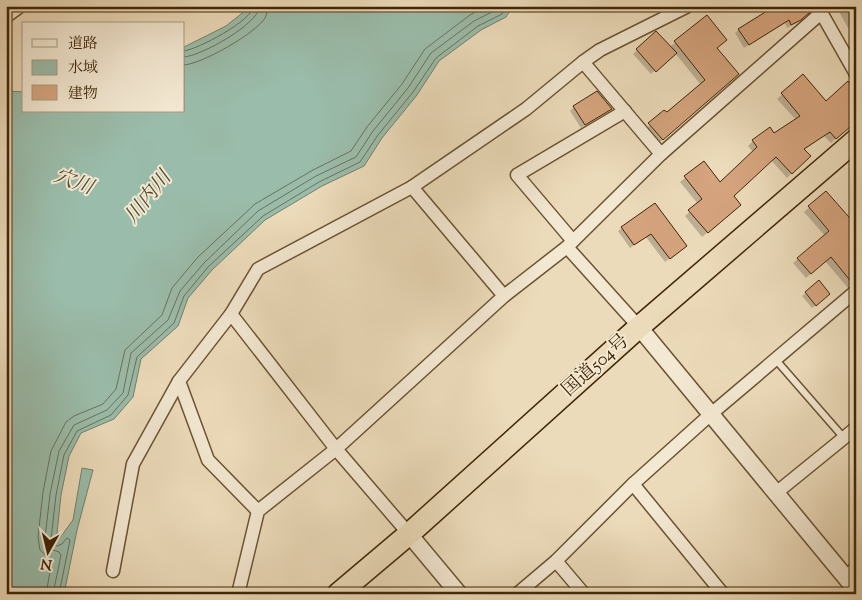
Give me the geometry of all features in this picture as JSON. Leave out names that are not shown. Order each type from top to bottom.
[{"type":"highway","name":"国道504号","points":[[338,594],[409,534],[639,327],[856,140]]},
{"type":"street","points":[[6,14],[17,6]]},
{"type":"street","points":[[113,571],[133,464],[180,381],[231,314],[258,269],[412,186],[526,109],[600,50],[688,6]]},
{"type":"street","points":[[238,594],[258,511],[336,449],[504,296],[570,244],[661,154],[819,10],[856,74]]},
{"type":"street","points":[[583,62],[661,154]]},
{"type":"street","points":[[625,111],[517,175],[570,244],[776,493],[852,578]]},
{"type":"street","points":[[412,186],[504,296]]},
{"type":"street","points":[[517,594],[556,561],[633,484],[711,414],[856,290]]},
{"type":"street","points":[[231,314],[336,449],[459,594]]},
{"type":"street","points":[[180,381],[208,460],[258,511]]},
{"type":"street","points":[[776,493],[856,428]]},
{"type":"street","points":[[633,484],[723,594]]},
{"type":"street","points":[[556,561],[584,594]]},
{"type":"lane","points":[[776,360],[844,438]]},
{"type":"water","points":[[251,6],[513,6],[506,17],[481,30],[439,61],[417,95],[382,138],[364,166],[322,186],[265,220],[212,270],[188,298],[178,326],[141,359],[133,397],[114,419],[81,433],[69,456],[61,495],[56,543],[73,520],[82,468],[93,470],[77,530],[64,594],[6,594],[6,91],[22,92],[22,112],[185,112],[185,46],[226,26]]},
{"type":"building","points":[[775,6],[807,6],[810,12],[801,20],[791,25],[789,20],[749,45],[738,29]]},
{"type":"building","points":[[707,15],[727,40],[717,48],[739,74],[663,140],[648,123],[664,110],[667,112],[705,80],[674,41]]},
{"type":"building","points":[[656,31],[677,53],[656,72],[636,49]]},
{"type":"building","points":[[803,74],[826,101],[848,81],[856,90],[856,122],[836,139],[830,132],[804,149],[811,156],[792,174],[776,157],[734,196],[741,205],[708,233],[688,210],[702,199],[684,176],[704,161],[720,182],[757,147],[752,140],[770,127],[774,133],[800,116],[781,93]]},
{"type":"building","points":[[597,91],[612,109],[585,125],[573,106]]},
{"type":"building","points":[[826,191],[856,225],[856,283],[853,284],[831,257],[811,274],[797,258],[829,231],[808,206]]},
{"type":"building","points":[[655,203],[687,246],[670,259],[651,234],[634,245],[621,227]]},
{"type":"building","points":[[819,280],[830,294],[816,306],[805,292]]},
{"type":"water label","name":"穴川","points":[[73,183]]},
{"type":"water label","name":"川内川","points":[[149,198]]}]
